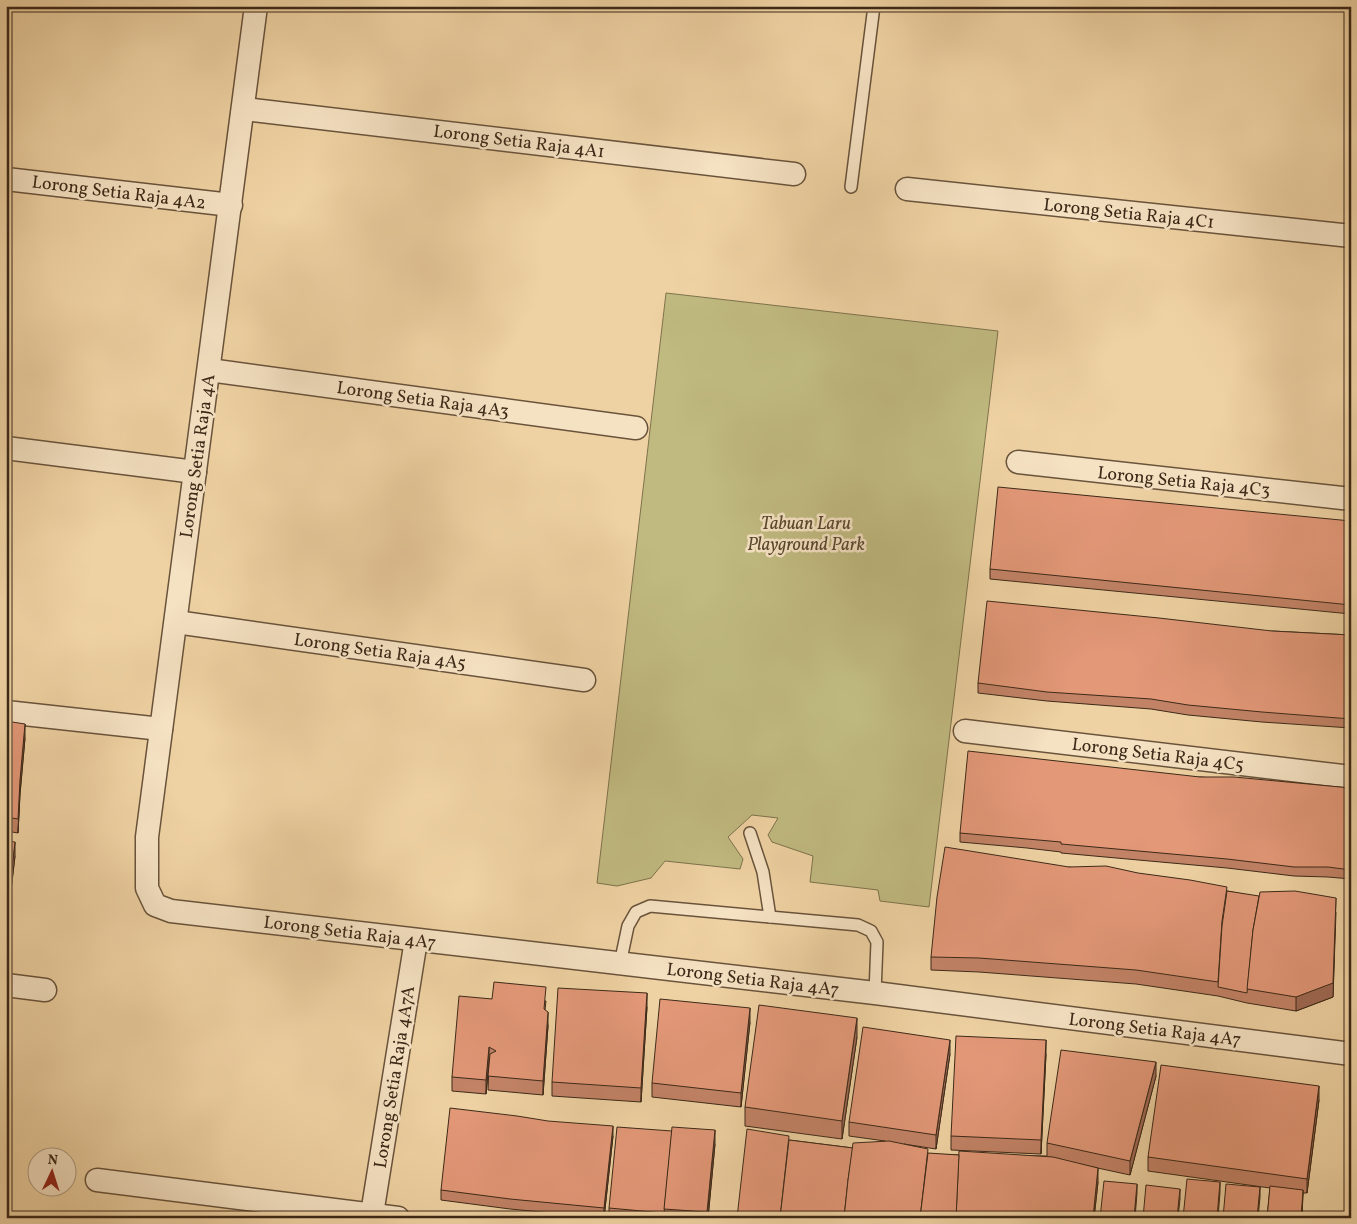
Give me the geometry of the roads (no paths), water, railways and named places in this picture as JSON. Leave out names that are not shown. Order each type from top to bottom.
[{"type":"street","name":"Lorong Setia Raja 4A","points":[[155,905],[147,888],[147,837],[256,6]]},
{"type":"street","name":"Lorong Setia Raja 4A1","points":[[244,109],[794,174]]},
{"type":"street","name":"Lorong Setia Raja 4A2","points":[[6,179],[231,205]]},
{"type":"street","name":"Lorong Setia Raja 4C1","points":[[907,189],[1351,236]]},
{"type":"street","name":"Lorong Setia Raja 4A3","points":[[209,370],[636,428]]},
{"type":"street","points":[[6,448],[195,472]]},
{"type":"street","name":"Lorong Setia Raja 4C3","points":[[1018,462],[1351,499]]},
{"type":"street","name":"Lorong Setia Raja 4A5","points":[[176,622],[584,680]]},
{"type":"street","points":[[6,712],[161,730]]},
{"type":"street","name":"Lorong Setia Raja 4C5","points":[[965,731],[1351,778]]},
{"type":"street","name":"Lorong Setia Raja 4A7","points":[[155,905],[171,911],[875,993],[1351,1054]]},
{"type":"street","name":"Lorong Setia Raja 4A7A","points":[[372,1214],[416,940]]},
{"type":"street","points":[[6,985],[45,990]]},
{"type":"street","points":[[97,1180],[398,1218]]},
{"type":"lane","points":[[851,187],[874,6]]},
{"type":"lane","points":[[750,833],[763,872],[770,917]]},
{"type":"lane","points":[[620,964],[628,926],[636,912],[650,906],[858,925],[870,931],[877,942],[875,993]]},
{"type":"park label","name":"Tabuan Laru Playground Park","points":[[806,533]]}]
